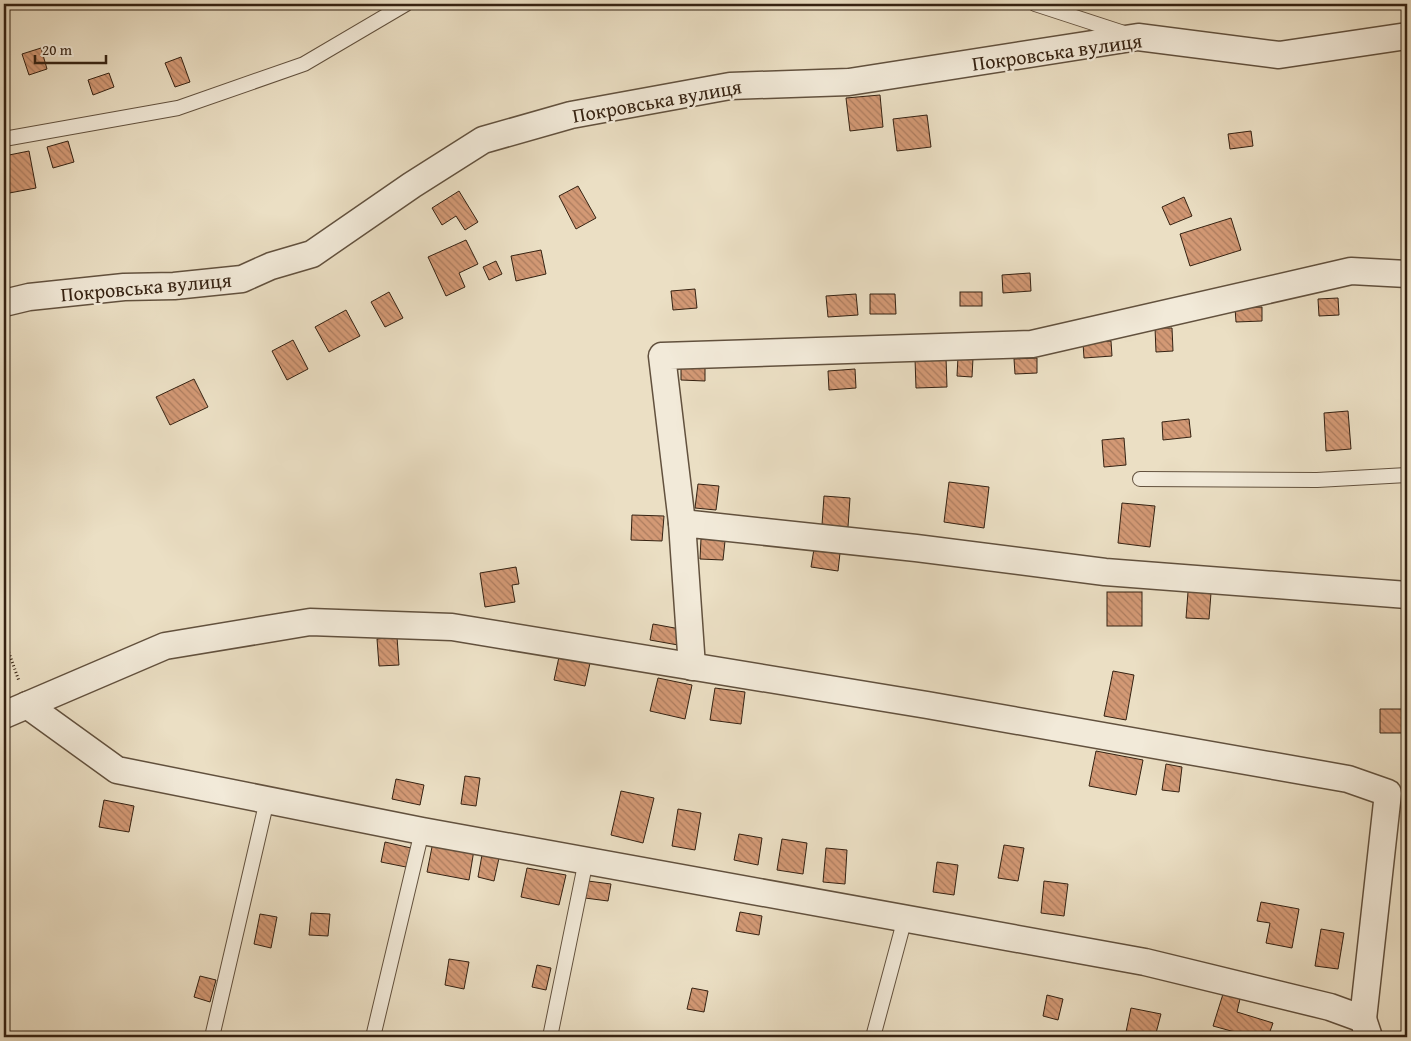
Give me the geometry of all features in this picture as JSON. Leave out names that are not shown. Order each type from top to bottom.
[{"type":"street","name":"Покровська вулиця","points":[[4,303],[29,297],[124,287],[174,286],[242,279],[271,266],[312,254],[412,185],[483,140],[571,115],[730,86],[849,82],[1138,37],[1279,55],[1407,36]]},
{"type":"street","points":[[692,667],[682,524],[662,356],[1032,344],[1351,272],[1407,274]]},
{"type":"street","points":[[682,524],[906,547],[1105,572],[1407,595]]},
{"type":"street","points":[[310,622],[452,627],[937,706],[1348,779],[1388,793],[1366,1028],[1330,1006],[1145,962],[422,831],[117,770],[15,710],[165,646],[310,622]]},
{"type":"lane","points":[[4,139],[178,108],[304,64],[406,4]]},
{"type":"lane","points":[[1036,4],[1138,37]]},
{"type":"lane","points":[[1140,479],[1270,480],[1407,475]]},
{"type":"lane","points":[[212,1037],[267,800]]},
{"type":"lane","points":[[373,1037],[422,831]]},
{"type":"lane","points":[[550,1037],[586,860]]},
{"type":"lane","points":[[873,1037],[905,918]]},
{"type":"path","points":[[4,639],[15,710]]},
{"type":"building","points":[[45,4],[66,4],[66,7],[45,9]]},
{"type":"building","points":[[41,48],[47,69],[29,75],[22,54]]},
{"type":"building","points":[[181,57],[190,82],[175,87],[165,63]]},
{"type":"building","points":[[109,73],[114,87],[93,95],[88,80]]},
{"type":"building","points":[[880,95],[883,127],[850,131],[846,98]]},
{"type":"building","points":[[927,115],[931,147],[897,151],[893,119]]},
{"type":"building","points":[[1251,131],[1253,146],[1230,149],[1228,134]]},
{"type":"building","points":[[68,141],[74,162],[53,168],[47,147]]},
{"type":"building","points":[[29,151],[36,188],[4,194],[4,156]]},
{"type":"building","points":[[578,186],[596,218],[576,229],[559,196]]},
{"type":"building","points":[[459,191],[478,222],[465,230],[456,216],[442,225],[432,208]]},
{"type":"building","points":[[1184,197],[1192,216],[1170,225],[1162,207]]},
{"type":"building","points":[[1231,218],[1241,250],[1190,266],[1180,234]]},
{"type":"building","points":[[466,240],[478,264],[459,273],[465,287],[446,296],[428,257]]},
{"type":"building","points":[[541,250],[546,274],[516,281],[511,256]]},
{"type":"building","points":[[496,261],[502,274],[489,280],[483,267]]},
{"type":"building","points":[[1030,273],[1031,291],[1003,293],[1002,275]]},
{"type":"building","points":[[695,289],[697,308],[673,310],[671,291]]},
{"type":"building","points":[[389,292],[403,318],[385,327],[371,302]]},
{"type":"building","points":[[960,292],[982,292],[982,306],[960,306]]},
{"type":"building","points":[[856,294],[858,315],[828,317],[826,296]]},
{"type":"building","points":[[870,294],[895,294],[896,314],[870,314]]},
{"type":"building","points":[[1338,298],[1339,315],[1319,316],[1318,299]]},
{"type":"building","points":[[1262,307],[1262,321],[1236,322],[1235,308]]},
{"type":"building","points":[[346,310],[360,336],[329,352],[315,327]]},
{"type":"building","points":[[1155,328],[1172,328],[1173,351],[1156,352]]},
{"type":"building","points":[[293,340],[308,369],[287,380],[272,351]]},
{"type":"building","points":[[1111,341],[1112,356],[1084,358],[1083,343]]},
{"type":"building","points":[[958,357],[973,358],[972,377],[957,376]]},
{"type":"building","points":[[946,358],[947,387],[916,388],[915,359]]},
{"type":"building","points":[[1037,358],[1037,373],[1015,374],[1014,359]]},
{"type":"building","points":[[681,366],[705,367],[705,381],[681,380]]},
{"type":"building","points":[[855,369],[856,388],[829,390],[828,371]]},
{"type":"building","points":[[194,379],[208,407],[170,425],[156,397]]},
{"type":"building","points":[[1348,411],[1351,449],[1326,451],[1324,413]]},
{"type":"building","points":[[1189,419],[1191,437],[1163,440],[1162,422]]},
{"type":"building","points":[[1124,438],[1126,465],[1104,467],[1102,440]]},
{"type":"building","points":[[949,482],[989,487],[984,528],[944,522]]},
{"type":"building","points":[[698,484],[719,486],[716,510],[695,508]]},
{"type":"building","points":[[824,496],[850,498],[848,527],[822,525]]},
{"type":"building","points":[[1122,503],[1155,506],[1150,547],[1118,543]]},
{"type":"building","points":[[632,515],[664,516],[662,541],[631,540]]},
{"type":"building","points":[[701,539],[725,541],[723,560],[700,559]]},
{"type":"building","points":[[814,549],[840,553],[838,571],[811,567]]},
{"type":"building","points":[[516,567],[519,584],[512,585],[515,602],[485,607],[480,573]]},
{"type":"building","points":[[1107,592],[1142,592],[1142,626],[1107,626]]},
{"type":"building","points":[[1188,592],[1211,593],[1209,619],[1186,618]]},
{"type":"building","points":[[653,624],[680,629],[678,645],[650,640]]},
{"type":"building","points":[[397,637],[399,665],[379,666],[377,639]]},
{"type":"building","points":[[559,657],[590,663],[585,686],[554,680]]},
{"type":"building","points":[[1113,671],[1134,675],[1126,720],[1104,716]]},
{"type":"building","points":[[658,678],[692,685],[685,719],[650,711]]},
{"type":"building","points":[[715,688],[745,692],[741,724],[710,720]]},
{"type":"building","points":[[1380,709],[1407,709],[1407,743],[1403,743],[1403,733],[1380,733]]},
{"type":"building","points":[[1096,751],[1143,760],[1136,795],[1089,786]]},
{"type":"building","points":[[1166,764],[1182,767],[1179,792],[1162,790]]},
{"type":"building","points":[[465,776],[480,778],[476,806],[461,804]]},
{"type":"building","points":[[396,779],[424,785],[420,805],[392,799]]},
{"type":"building","points":[[621,791],[654,798],[643,843],[611,835]]},
{"type":"building","points":[[104,800],[134,806],[129,832],[99,827]]},
{"type":"building","points":[[678,809],[701,813],[695,850],[672,846]]},
{"type":"building","points":[[739,834],[762,838],[758,865],[734,860]]},
{"type":"building","points":[[782,839],[807,843],[803,874],[777,870]]},
{"type":"building","points":[[385,842],[411,848],[406,867],[381,862]]},
{"type":"building","points":[[433,842],[474,850],[469,880],[427,872]]},
{"type":"building","points":[[1004,845],[1024,848],[1018,881],[998,878]]},
{"type":"building","points":[[826,848],[847,850],[845,884],[823,882]]},
{"type":"building","points":[[482,855],[499,858],[494,881],[478,877]]},
{"type":"building","points":[[937,862],[958,865],[954,895],[933,892]]},
{"type":"building","points":[[527,868],[566,875],[559,905],[521,897]]},
{"type":"building","points":[[588,881],[611,884],[608,901],[585,898]]},
{"type":"building","points":[[1044,881],[1068,884],[1064,916],[1041,913]]},
{"type":"building","points":[[1261,902],[1299,909],[1292,948],[1266,943],[1270,923],[1257,921]]},
{"type":"building","points":[[740,912],[762,916],[759,935],[736,931]]},
{"type":"building","points":[[311,913],[330,914],[328,936],[309,935]]},
{"type":"building","points":[[260,914],[277,917],[271,948],[254,944]]},
{"type":"building","points":[[1321,929],[1344,933],[1338,969],[1315,966]]},
{"type":"building","points":[[449,959],[469,962],[464,989],[445,985]]},
{"type":"building","points":[[537,965],[551,968],[546,990],[532,987]]},
{"type":"building","points":[[200,976],[216,980],[210,1002],[194,997]]},
{"type":"building","points":[[692,988],[708,991],[704,1012],[687,1009]]},
{"type":"building","points":[[1223,994],[1240,999],[1237,1012],[1273,1023],[1268,1037],[1253,1037],[1213,1026]]},
{"type":"building","points":[[1047,995],[1063,999],[1058,1020],[1043,1016]]},
{"type":"building","points":[[1131,1008],[1161,1014],[1155,1037],[1125,1037]]}]
